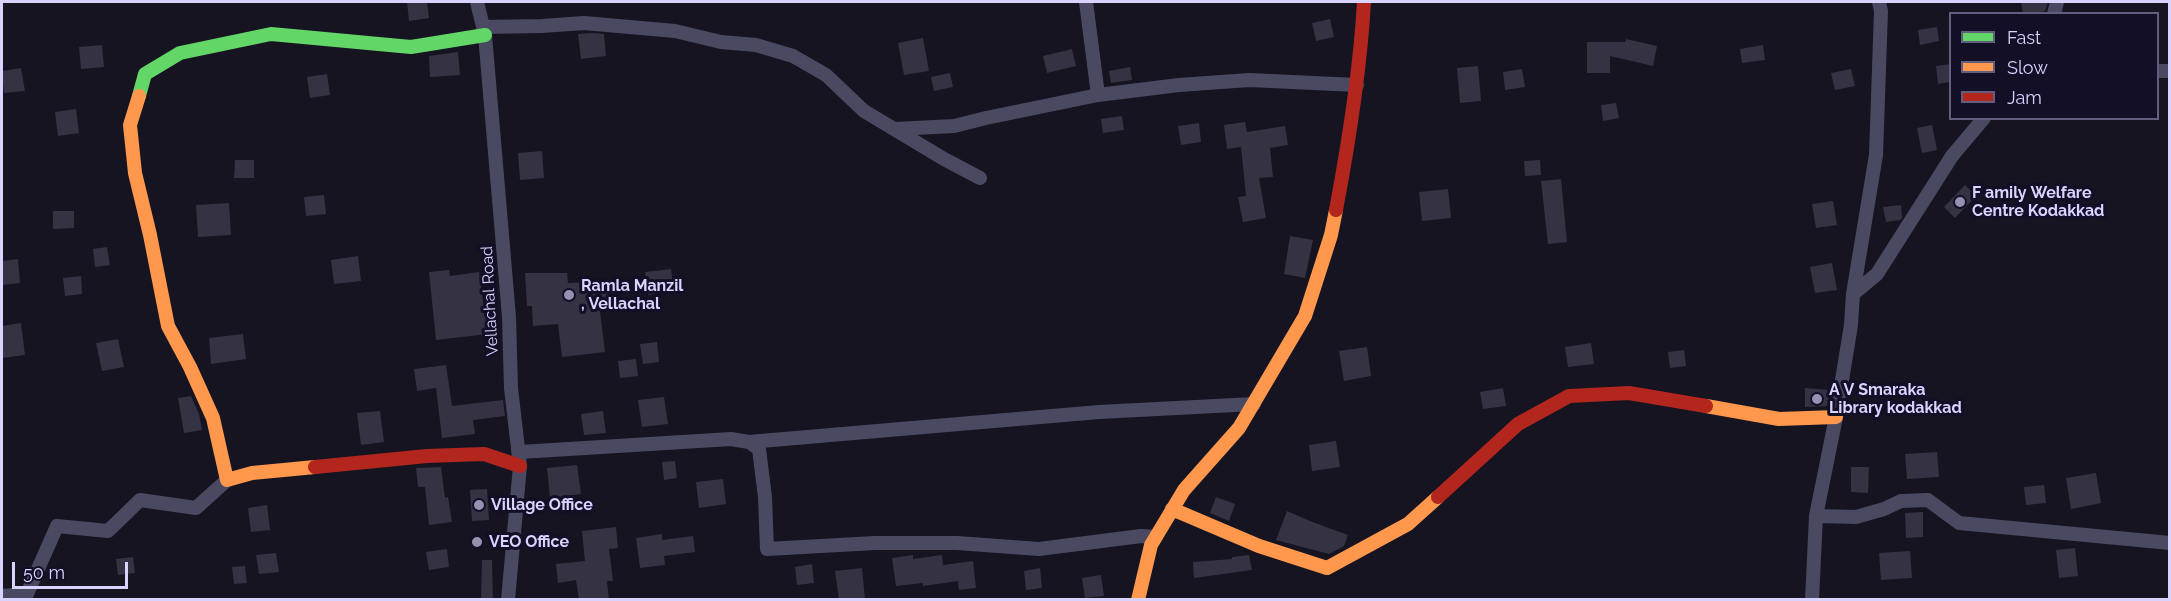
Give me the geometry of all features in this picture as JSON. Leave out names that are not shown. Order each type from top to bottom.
[{"type":"street","name":"Vellachal Road","points":[[477,2],[484,31],[507,295],[511,388],[520,459],[508,600]]},
{"type":"street","points":[[1086,2],[1098,95]]},
{"type":"street","points":[[1138,600],[1151,545],[1172,509],[1184,490],[1239,428],[1305,316],[1331,235],[1353,118],[1364,2]]},
{"type":"street","points":[[1812,600],[1816,516],[1836,417],[1876,155],[1881,11],[1879,2]]},
{"type":"street","points":[[227,480],[213,418],[168,326],[135,173],[130,125],[145,74],[180,53],[271,34],[411,48],[484,31],[584,23],[675,31],[721,42],[756,45],[793,56],[826,75],[864,111],[980,178]]},
{"type":"street","points":[[895,129],[954,126],[986,117],[1098,95],[1179,85],[1249,80],[1357,85]]},
{"type":"street","points":[[1853,294],[1877,274],[1952,156],[1982,120]]},
{"type":"street","points":[[1172,509],[1259,546],[1327,568],[1408,524],[1518,424],[1569,396],[1629,393],[1779,419],[1836,417]]},
{"type":"street","points":[[2,596],[27,594],[57,526],[108,531],[140,500],[196,508],[227,480],[252,473],[427,456],[484,454],[520,459],[731,439],[749,441],[1099,412],[1254,404]]},
{"type":"street","points":[[749,441],[759,449],[765,497],[767,549],[887,543],[957,543],[1039,549],[1131,537],[1156,537]]},
{"type":"street","points":[[1816,516],[1856,517],[1902,501],[1928,500],[1959,523],[2169,543]]},
{"type":"building","points":[[407,2],[427,2],[429,18],[409,21]]},
{"type":"building","points":[[2021,2],[2048,2],[2045,11],[2023,12]]},
{"type":"building","points":[[1330,19],[1334,37],[1316,41],[1312,23]]},
{"type":"building","points":[[1937,27],[1939,41],[1920,45],[1918,30]]},
{"type":"building","points":[[578,34],[604,34],[606,56],[581,59]]},
{"type":"building","points":[[923,38],[929,71],[904,75],[898,43]]},
{"type":"building","points":[[1626,39],[1657,46],[1653,66],[1610,56],[1610,73],[1587,73],[1587,42],[1625,42]]},
{"type":"building","points":[[102,45],[104,67],[81,69],[79,47]]},
{"type":"building","points":[[1763,45],[1765,60],[1742,63],[1740,49]]},
{"type":"building","points":[[1072,49],[1076,66],[1047,73],[1043,56]]},
{"type":"building","points":[[458,52],[460,75],[430,77],[429,56]]},
{"type":"building","points":[[1949,64],[1949,82],[1938,84],[1936,66]]},
{"type":"building","points":[[1478,66],[1481,101],[1460,103],[1457,68]]},
{"type":"building","points":[[1130,67],[1132,80],[1111,83],[1109,71]]},
{"type":"building","points":[[21,68],[25,91],[4,93],[2,71]]},
{"type":"building","points":[[1522,69],[1525,87],[1505,90],[1503,72]]},
{"type":"building","points":[[1851,69],[1855,86],[1835,90],[1831,73]]},
{"type":"building","points":[[950,73],[953,87],[934,91],[931,77]]},
{"type":"building","points":[[327,74],[330,95],[310,98],[307,77]]},
{"type":"building","points":[[1616,103],[1619,118],[1603,121],[1601,105]]},
{"type":"building","points":[[76,109],[79,133],[58,136],[55,112]]},
{"type":"building","points":[[1122,116],[1124,130],[1103,133],[1101,119]]},
{"type":"building","points":[[1245,122],[1247,132],[1285,126],[1288,145],[1270,148],[1273,177],[1259,178],[1266,218],[1243,222],[1238,197],[1246,196],[1241,147],[1227,149],[1224,125]]},
{"type":"building","points":[[1199,123],[1201,142],[1181,145],[1178,126]]},
{"type":"building","points":[[1932,125],[1937,150],[1922,153],[1917,128]]},
{"type":"building","points":[[542,151],[544,178],[520,180],[518,153]]},
{"type":"building","points":[[235,160],[254,160],[254,178],[234,178]]},
{"type":"building","points":[[1540,160],[1541,175],[1525,176],[1524,161]]},
{"type":"building","points":[[1561,179],[1567,242],[1548,244],[1541,181]]},
{"type":"building","name":"F amily Welfare Centre Kodakkad","points":[[1965,185],[1976,196],[1955,218],[1944,207]]},
{"type":"building","points":[[1448,189],[1451,218],[1422,221],[1419,192]]},
{"type":"building","points":[[324,195],[326,214],[306,216],[304,197]]},
{"type":"building","points":[[1833,201],[1837,225],[1816,228],[1812,204]]},
{"type":"building","points":[[229,203],[231,235],[198,237],[196,205]]},
{"type":"building","points":[[1901,205],[1902,218],[1886,222],[1883,207]]},
{"type":"building","points":[[53,211],[74,211],[74,228],[53,229]]},
{"type":"building","points":[[1290,236],[1313,240],[1305,278],[1284,274]]},
{"type":"building","points":[[107,247],[110,265],[95,267],[93,249]]},
{"type":"building","points":[[358,256],[361,281],[334,284],[331,260]]},
{"type":"building","points":[[18,259],[20,283],[2,285],[2,261]]},
{"type":"building","points":[[1832,263],[1837,290],[1815,293],[1810,267]]},
{"type":"building","points":[[671,269],[674,291],[648,295],[645,272]]},
{"type":"building","points":[[449,270],[450,276],[479,272],[484,310],[492,309],[497,333],[436,340],[429,272]]},
{"type":"building","points":[[525,273],[567,273],[568,283],[611,281],[611,310],[600,311],[605,352],[562,357],[558,324],[533,326],[532,306],[527,306]]},
{"type":"building","points":[[81,276],[82,294],[65,296],[63,278]]},
{"type":"building","points":[[21,323],[25,355],[2,358],[2,326]]},
{"type":"building","points":[[243,334],[246,359],[211,364],[209,338]]},
{"type":"building","points":[[118,339],[124,367],[102,371],[96,343]]},
{"type":"building","points":[[657,342],[659,362],[643,364],[640,344]]},
{"type":"building","points":[[1591,343],[1594,364],[1568,367],[1565,347]]},
{"type":"building","points":[[1367,347],[1371,376],[1344,381],[1339,351]]},
{"type":"building","points":[[1684,350],[1686,366],[1670,368],[1668,352]]},
{"type":"building","points":[[636,359],[638,376],[620,378],[618,361]]},
{"type":"building","points":[[446,365],[452,406],[503,400],[505,416],[473,420],[475,434],[442,438],[436,388],[417,391],[414,369]]},
{"type":"building","points":[[1503,388],[1506,406],[1483,409],[1480,392]]},
{"type":"building","name":"A V Smaraka Library kodakkad","points":[[1805,388],[1830,390],[1829,406],[1805,407]]},
{"type":"building","points":[[191,396],[199,414],[202,430],[184,433],[178,398]]},
{"type":"building","points":[[664,397],[668,424],[642,427],[638,400]]},
{"type":"building","points":[[380,411],[384,442],[361,445],[357,413]]},
{"type":"building","points":[[603,411],[606,433],[584,435],[581,414]]},
{"type":"building","points":[[1336,441],[1340,467],[1312,471],[1309,445]]},
{"type":"building","points":[[1937,452],[1939,477],[1907,479],[1905,454]]},
{"type":"building","points":[[675,461],[677,478],[664,480],[662,462]]},
{"type":"building","points":[[577,465],[581,494],[550,498],[547,468]]},
{"type":"building","points":[[441,467],[445,498],[448,497],[452,522],[429,525],[425,487],[418,487],[416,468]]},
{"type":"building","points":[[1851,467],[1869,467],[1868,493],[1851,492]]},
{"type":"building","points":[[2096,473],[2101,503],[2071,509],[2066,478]]},
{"type":"building","points":[[723,479],[726,504],[699,508],[696,482]]},
{"type":"building","points":[[2044,485],[2046,503],[2026,505],[2024,487]]},
{"type":"building","name":"Village Office","points":[[487,489],[489,520],[472,521],[470,490]]},
{"type":"building","points":[[1216,497],[1235,504],[1229,521],[1210,513]]},
{"type":"building","points":[[267,505],[270,530],[251,532],[248,508]]},
{"type":"building","points":[[1287,511],[1348,535],[1344,546],[1329,554],[1276,540]]},
{"type":"building","points":[[1923,512],[1923,537],[1906,538],[1905,513]]},
{"type":"building","points":[[616,527],[618,548],[609,549],[613,581],[607,581],[609,600],[579,600],[576,580],[558,583],[556,564],[585,561],[582,531]]},
{"type":"building","points":[[662,534],[662,540],[693,536],[695,552],[664,556],[665,565],[640,568],[636,538]]},
{"type":"building","points":[[2075,548],[2078,576],[2059,578],[2056,550]]},
{"type":"building","points":[[447,549],[449,567],[429,570],[426,552]]},
{"type":"building","points":[[1910,551],[1912,578],[1881,580],[1879,553]]},
{"type":"building","points":[[276,553],[279,572],[259,574],[256,555]]},
{"type":"building","points":[[913,555],[913,559],[942,555],[943,565],[973,561],[976,588],[959,590],[958,581],[923,586],[923,583],[896,586],[892,558]]},
{"type":"building","points":[[1249,555],[1252,570],[1194,578],[1193,562],[1232,559],[1232,557]]},
{"type":"building","points":[[133,557],[135,573],[118,575],[116,559]]},
{"type":"building","points":[[482,560],[492,560],[493,600],[481,600]]},
{"type":"building","points":[[812,564],[814,583],[797,585],[795,567]]},
{"type":"building","points":[[245,566],[247,583],[234,584],[232,567]]},
{"type":"building","points":[[862,568],[865,599],[839,600],[835,571]]},
{"type":"building","points":[[1040,568],[1042,588],[1026,590],[1024,571]]},
{"type":"building","points":[[1101,575],[1104,596],[1085,598],[1082,578]]},
{"type":"traffic: fast","points":[[139,96],[145,74],[180,53],[271,34],[411,47],[485,35]]},
{"type":"traffic: slow","points":[[139,96],[130,125],[135,173],[168,326],[213,418],[227,480],[252,473],[315,467]]},
{"type":"traffic: slow","points":[[1138,600],[1151,545],[1184,490],[1239,428],[1305,316],[1331,235],[1336,210]]},
{"type":"traffic: slow","points":[[1706,406],[1779,419],[1836,417]]},
{"type":"traffic: slow","points":[[1172,509],[1259,546],[1327,568],[1408,524],[1438,497]]},
{"type":"traffic: jam","points":[[1336,210],[1353,107],[1364,2]]},
{"type":"traffic: jam","points":[[1438,497],[1518,424],[1569,396],[1629,393],[1706,406]]},
{"type":"traffic: jam","points":[[315,467],[427,456],[484,454],[520,466]]},
{"type":"place","name":"F amily Welfare Centre Kodakkad","points":[[1960,202]]},
{"type":"place","name":"Ramla Manzil , Vellachal","points":[[569,295]]},
{"type":"place","name":"A V Smaraka Library kodakkad","points":[[1817,399]]},
{"type":"place","name":"Village Office","points":[[479,505]]},
{"type":"place","name":"VEO Office","points":[[477,542]]}]
